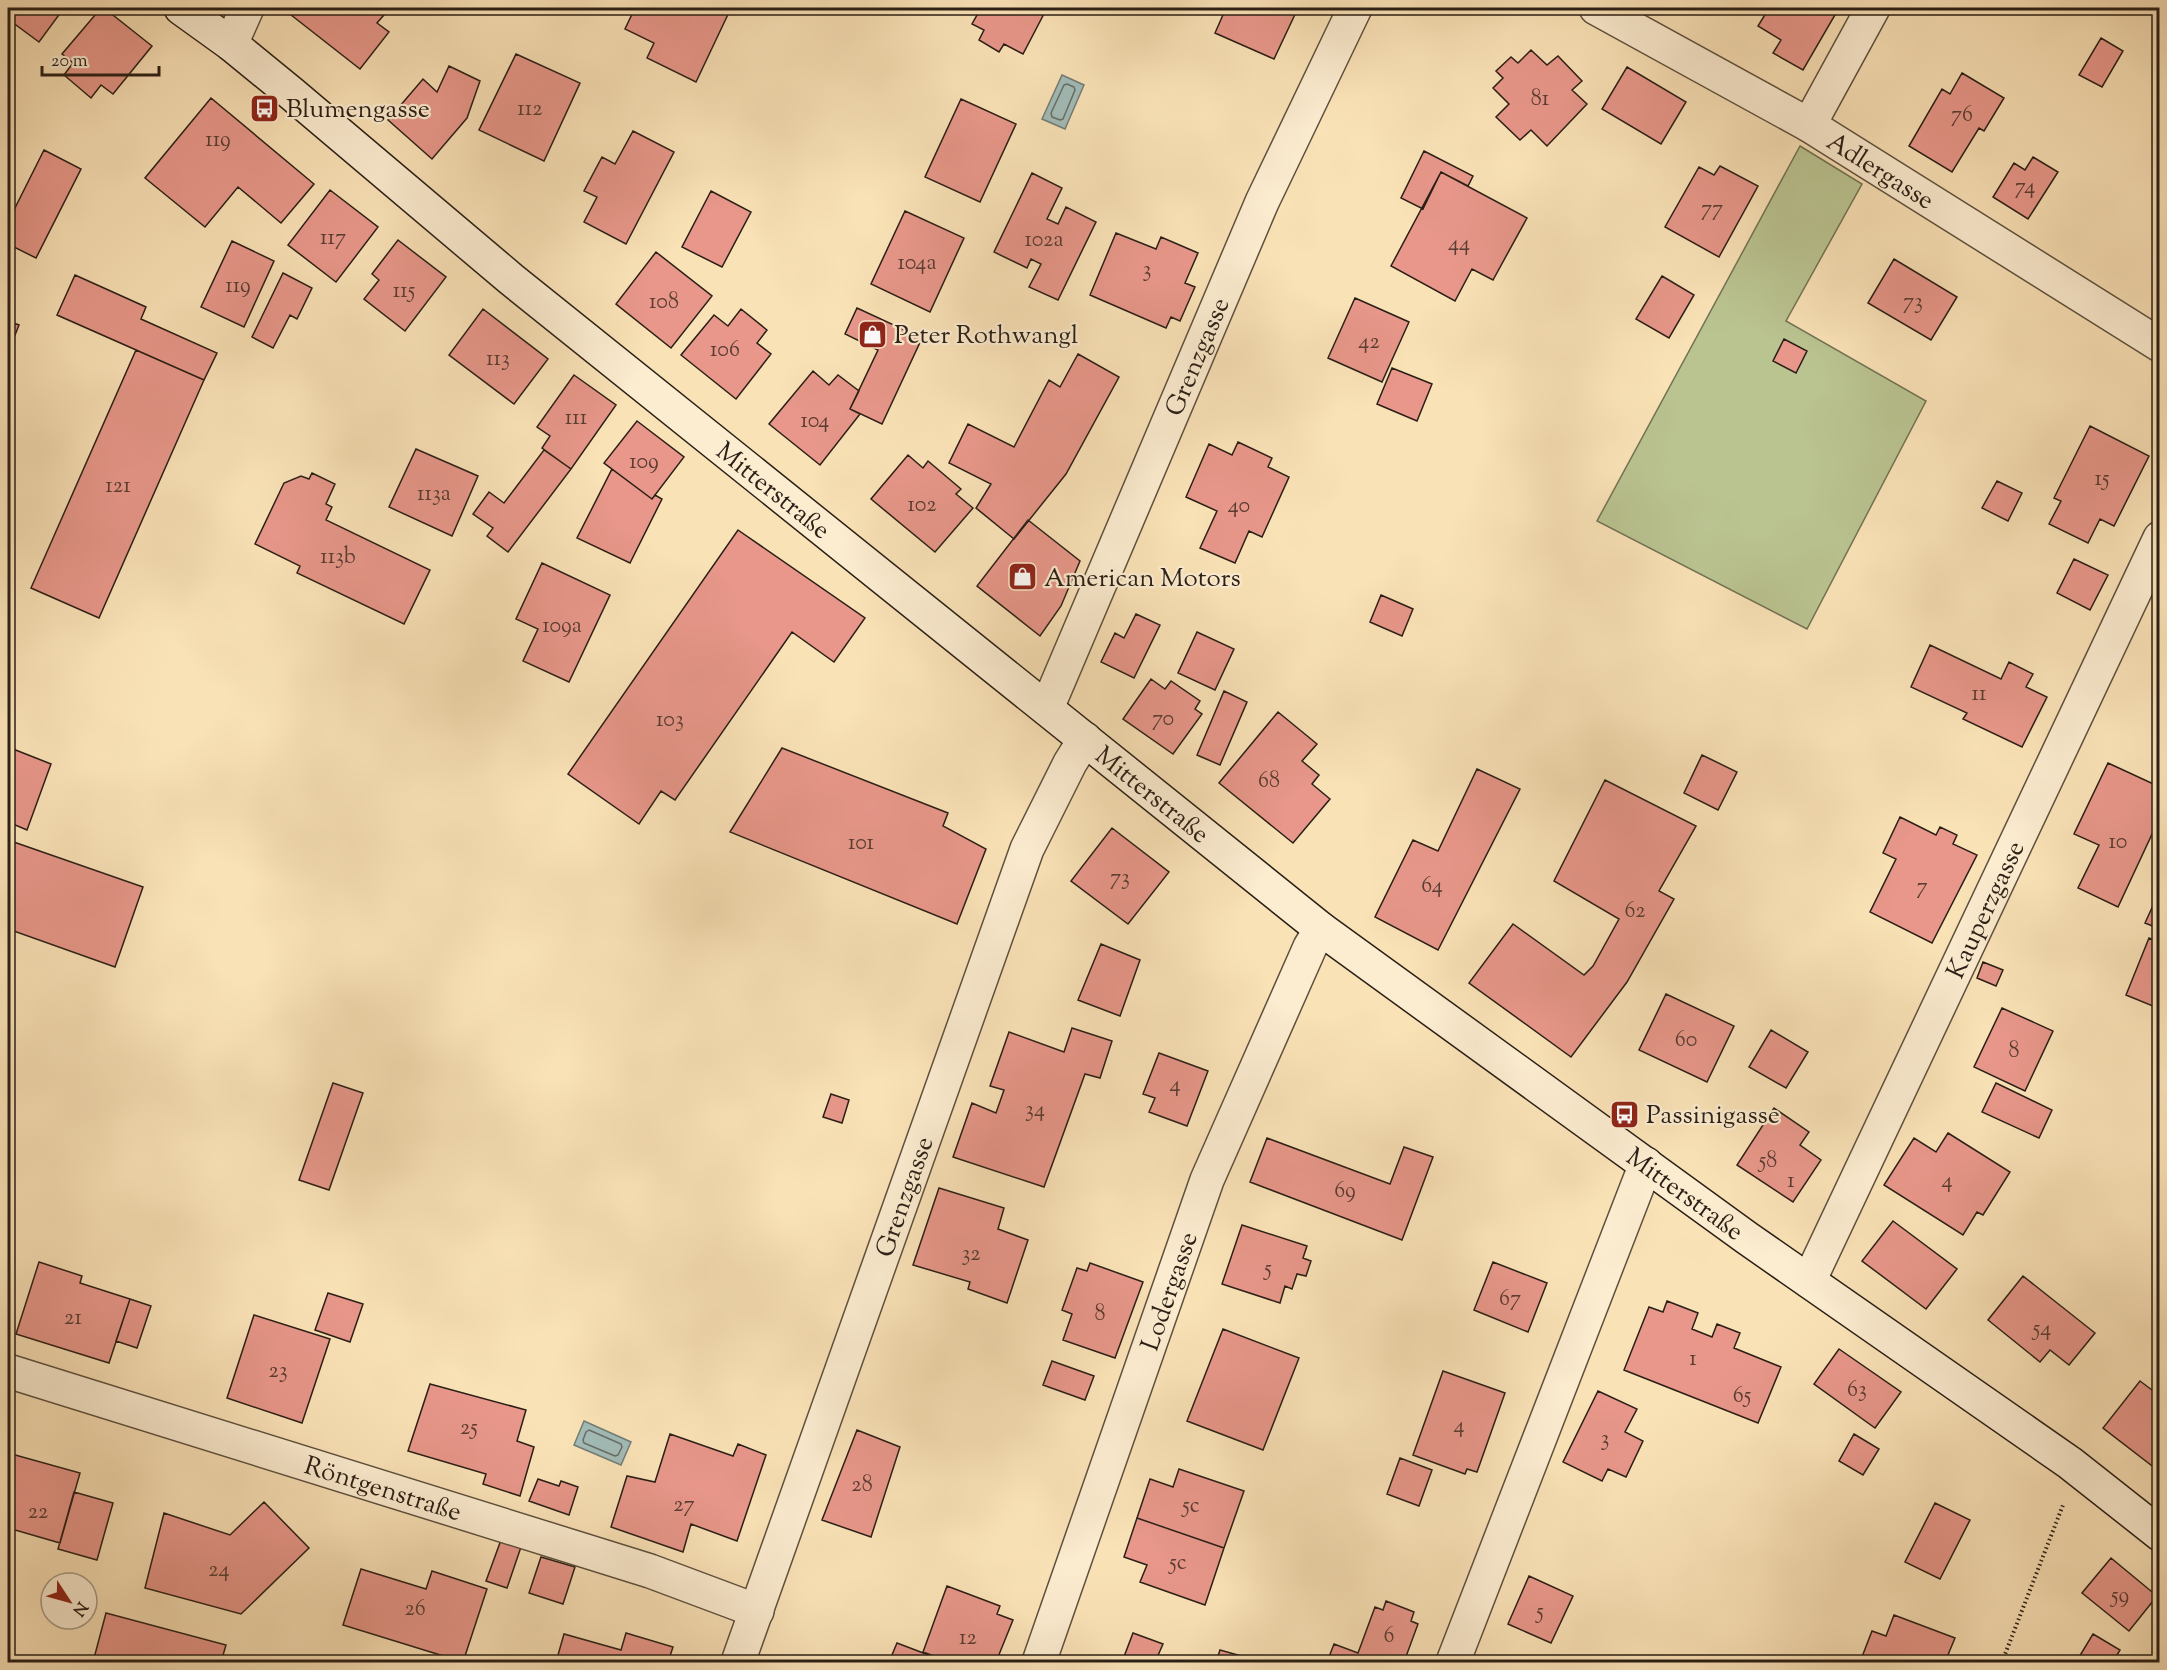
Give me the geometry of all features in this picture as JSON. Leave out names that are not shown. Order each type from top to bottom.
[{"type":"street","name":"Mitterstraße","points":[[181,8],[231,44],[336,130],[511,279],[1322,929],[1747,1238],[2070,1463],[2160,1533]]},
{"type":"street","points":[[231,44],[247,8]]},
{"type":"street","name":"Grenzgasse","points":[[1047,708],[1262,202],[1355,8]]},
{"type":"street","name":"Adlergasse","points":[[1596,8],[1809,126],[2160,345]]},
{"type":"street","points":[[1809,126],[1873,8]]},
{"type":"street","name":"Kauperzgasse","points":[[1809,1281],[2160,538]]},
{"type":"street","name":"Grenzgasse","points":[[738,1662],[1027,849],[1070,763],[1085,739]]},
{"type":"street","name":"Lodergasse","points":[[1039,1662],[1207,1180],[1310,947],[1322,929]]},
{"type":"street","points":[[1453,1662],[1646,1164]]},
{"type":"street","name":"Röntgenstraße","points":[[8,1371],[650,1571],[757,1611]]},
{"type":"path","points":[[2001,1662],[2066,1496]]},
{"type":"green space","points":[[1800,146],[1862,184],[1786,321],[1926,401],[1807,629],[1597,521]]},
{"type":"water","points":[[1062,75],[1084,85],[1065,129],[1042,119]]},
{"type":"water","points":[[584,1421],[631,1442],[621,1465],[574,1445]]},
{"type":"building","points":[[10,8],[64,8],[39,42],[8,19],[14,10]]},
{"type":"building","points":[[101,8],[152,46],[113,94],[101,85],[91,98],[64,75],[73,63],[62,54]]},
{"type":"building","points":[[289,8],[390,8],[377,23],[389,32],[360,69],[286,11]]},
{"type":"building","points":[[635,8],[731,8],[696,82],[647,58],[654,43],[625,29]]},
{"type":"building","points":[[981,8],[1047,8],[1023,54],[1004,44],[999,52],[979,40],[984,30],[972,24]]},
{"type":"building","points":[[1226,8],[1298,8],[1274,59],[1215,33]]},
{"type":"building","points":[[1769,8],[1839,8],[1803,70],[1773,53],[1781,40],[1758,26]]},
{"type":"building","points":[[2101,38],[2123,51],[2102,87],[2079,75]]},
{"type":"building","points":[[1531,50],[1547,65],[1558,56],[1582,81],[1572,90],[1587,104],[1547,146],[1531,130],[1520,140],[1496,117],[1509,104],[1493,88],[1503,78],[1496,71],[1511,57],[1518,63]]},
{"type":"building","points":[[516,54],[580,83],[544,161],[479,130]]},
{"type":"building","points":[[449,66],[480,81],[467,118],[432,159],[388,120],[423,79],[437,92]]},
{"type":"building","points":[[1627,67],[1686,102],[1661,144],[1602,109]]},
{"type":"building","points":[[1962,73],[2004,98],[1984,131],[1979,128],[1952,172],[1909,146],[1942,89],[1950,94]]},
{"type":"building","points":[[211,98],[314,184],[281,223],[238,187],[205,227],[145,178]]},
{"type":"building","points":[[961,99],[1016,124],[980,202],[925,177]]},
{"type":"building","points":[[633,131],[674,152],[626,244],[584,222],[597,197],[584,191],[602,157],[615,164]]},
{"type":"building","points":[[44,150],[81,169],[36,258],[8,244],[8,222]]},
{"type":"building","points":[[1424,151],[1473,176],[1468,186],[1441,172],[1423,209],[1401,198]]},
{"type":"building","points":[[2033,157],[2058,172],[2028,219],[1993,197],[2014,163],[2025,170]]},
{"type":"building","points":[[1720,166],[1758,186],[1719,257],[1665,227],[1699,167],[1714,175]]},
{"type":"building","points":[[1441,172],[1527,218],[1493,280],[1472,269],[1455,301],[1391,266]]},
{"type":"building","points":[[1032,173],[1062,188],[1047,219],[1058,224],[1066,207],[1096,222],[1058,300],[1029,287],[1041,264],[1031,259],[1027,268],[994,252]]},
{"type":"building","points":[[330,190],[378,227],[336,282],[288,245]]},
{"type":"building","points":[[711,191],[751,212],[722,267],[682,247]]},
{"type":"building","points":[[905,211],[964,238],[930,312],[871,284]]},
{"type":"building","points":[[1116,233],[1156,249],[1161,237],[1198,253],[1185,283],[1195,287],[1180,321],[1171,317],[1166,328],[1090,295]]},
{"type":"building","points":[[398,240],[446,277],[405,331],[364,299],[379,280],[372,274]]},
{"type":"building","points":[[232,241],[274,261],[244,327],[201,307]]},
{"type":"building","points":[[656,252],[712,296],[671,348],[616,304]]},
{"type":"building","points":[[1894,259],[1957,297],[1931,340],[1868,303]]},
{"type":"building","points":[[283,273],[312,288],[297,319],[290,315],[273,348],[252,337]]},
{"type":"building","points":[[75,275],[146,307],[141,319],[217,353],[204,380],[57,315]]},
{"type":"building","points":[[1662,276],[1694,295],[1669,338],[1636,319]]},
{"type":"building","points":[[1355,298],[1409,322],[1382,382],[1328,358]]},
{"type":"building","points":[[857,308],[922,338],[882,424],[850,409],[878,350],[845,334]]},
{"type":"building","points":[[483,309],[548,359],[514,404],[449,355]]},
{"type":"building","points":[[741,309],[767,330],[757,343],[771,354],[736,399],[681,355],[714,315],[728,326]]},
{"type":"building","points":[[8,321],[19,325],[8,353]]},
{"type":"building","points":[[1784,339],[1807,351],[1796,373],[1773,361]]},
{"type":"building","points":[[136,350],[204,380],[99,618],[31,588]]},
{"type":"building","points":[[1078,354],[1119,377],[1066,474],[1014,539],[976,508],[991,484],[949,463],[968,424],[1014,447],[1049,380],[1060,387]]},
{"type":"building","points":[[1392,368],[1432,384],[1417,421],[1377,404]]},
{"type":"building","points":[[813,371],[829,385],[838,375],[859,391],[850,409],[860,414],[820,465],[769,424]]},
{"type":"building","points":[[574,375],[616,405],[571,469],[542,448],[550,436],[537,427]]},
{"type":"building","points":[[637,421],[684,457],[652,499],[604,463]]},
{"type":"building","points":[[2090,426],[2149,456],[2114,526],[2100,519],[2088,543],[2049,524],[2061,501],[2054,498]]},
{"type":"building","points":[[1238,442],[1272,458],[1268,467],[1289,477],[1262,537],[1249,531],[1235,563],[1200,548],[1217,511],[1186,497],[1209,444],[1232,455]]},
{"type":"building","points":[[416,449],[478,476],[452,536],[389,507]]},
{"type":"building","points":[[544,450],[571,469],[508,552],[487,536],[493,528],[473,514],[489,492],[504,503]]},
{"type":"building","points":[[908,455],[923,468],[928,461],[961,489],[956,494],[973,508],[935,552],[871,499]]},
{"type":"building","points":[[612,469],[652,499],[655,495],[662,499],[630,563],[577,538]]},
{"type":"building","points":[[312,473],[335,484],[326,504],[332,507],[326,520],[430,570],[404,624],[297,573],[300,566],[255,544],[284,483],[301,476],[309,479]]},
{"type":"building","points":[[1997,481],[2022,493],[2008,521],[1982,508]]},
{"type":"building","points":[[1028,520],[1080,561],[1061,606],[1040,636],[977,586]]},
{"type":"building","points":[[738,530],[865,618],[834,662],[792,632],[675,800],[661,791],[639,824],[568,774]]},
{"type":"building","points":[[2074,559],[2108,575],[2090,610],[2057,593]]},
{"type":"building","points":[[542,563],[610,595],[569,682],[523,661],[538,629],[516,619]]},
{"type":"building","points":[[1381,595],[1413,609],[1402,636],[1370,622]]},
{"type":"building","points":[[1136,614],[1160,625],[1134,678],[1101,662],[1115,633],[1124,638]]},
{"type":"building","points":[[1197,632],[1234,649],[1215,690],[1178,673]]},
{"type":"building","points":[[1930,645],[2001,679],[2009,662],[2033,674],[2026,687],[2047,697],[2022,747],[1963,719],[1967,713],[1911,687]]},
{"type":"building","points":[[1151,679],[1165,689],[1171,681],[1200,701],[1195,709],[1202,714],[1173,754],[1123,719]]},
{"type":"building","points":[[1224,691],[1247,702],[1220,765],[1197,755]]},
{"type":"building","points":[[1278,712],[1317,744],[1302,761],[1319,775],[1312,784],[1330,799],[1293,843],[1219,783]]},
{"type":"building","points":[[8,747],[51,764],[27,830],[8,822]]},
{"type":"building","points":[[782,748],[948,813],[943,826],[986,849],[957,924],[730,832]]},
{"type":"building","points":[[1702,755],[1737,772],[1718,810],[1684,793]]},
{"type":"building","points":[[2108,763],[2160,787],[2160,817],[2118,907],[2078,888],[2099,845],[2074,834]]},
{"type":"building","points":[[1477,769],[1520,789],[1438,950],[1375,917],[1413,840],[1438,851]]},
{"type":"building","points":[[1605,780],[1696,826],[1659,891],[1674,899],[1627,982],[1571,1057],[1469,983],[1513,924],[1584,975],[1593,966],[1619,919],[1554,881]]},
{"type":"building","points":[[1900,817],[1936,835],[1940,827],[1957,835],[1953,844],[1977,855],[1932,943],[1870,912],[1896,859],[1883,853]]},
{"type":"building","points":[[1112,828],[1169,872],[1128,924],[1071,881]]},
{"type":"building","points":[[8,840],[143,887],[115,967],[8,929]]},
{"type":"building","points":[[2160,890],[2160,929],[2145,923]]},
{"type":"building","points":[[2149,938],[2160,943],[2160,1009],[2126,995]]},
{"type":"building","points":[[1101,944],[1140,960],[1120,1016],[1078,1000]]},
{"type":"building","points":[[1983,962],[2003,970],[1996,986],[1977,978]]},
{"type":"building","points":[[1666,994],[1734,1026],[1707,1082],[1639,1050]]},
{"type":"building","points":[[2002,1008],[2053,1031],[2025,1091],[1974,1067]]},
{"type":"building","points":[[1072,1028],[1112,1041],[1100,1078],[1085,1074],[1044,1187],[953,1157],[972,1103],[996,1113],[1004,1090],[990,1086],[1009,1032],[1064,1052]]},
{"type":"building","points":[[1771,1030],[1808,1052],[1786,1088],[1749,1067]]},
{"type":"building","points":[[1159,1053],[1208,1071],[1187,1126],[1149,1112],[1155,1098],[1143,1094]]},
{"type":"building","points":[[333,1083],[363,1093],[329,1190],[299,1180]]},
{"type":"building","points":[[1996,1083],[2052,1110],[2039,1138],[1982,1112]]},
{"type":"building","points":[[831,1094],[849,1100],[842,1123],[823,1117]]},
{"type":"building","points":[[1774,1108],[1809,1132],[1800,1145],[1821,1160],[1793,1202],[1737,1165]]},
{"type":"building","points":[[1948,1133],[2010,1172],[1983,1215],[1977,1212],[1963,1235],[1884,1185],[1914,1138],[1936,1152]]},
{"type":"building","points":[[1267,1138],[1390,1184],[1404,1147],[1433,1157],[1402,1240],[1250,1182]]},
{"type":"building","points":[[939,1188],[1004,1208],[998,1229],[1028,1240],[1007,1303],[968,1289],[970,1282],[913,1265]]},
{"type":"building","points":[[1893,1221],[1957,1269],[1926,1309],[1862,1261]]},
{"type":"building","points":[[1242,1225],[1307,1246],[1303,1258],[1311,1261],[1306,1276],[1297,1274],[1292,1289],[1285,1286],[1280,1303],[1222,1284]]},
{"type":"building","points":[[39,1262],[82,1276],[80,1283],[130,1299],[109,1363],[16,1334]]},
{"type":"building","points":[[1493,1262],[1547,1283],[1528,1332],[1474,1310]]},
{"type":"building","points":[[1090,1263],[1143,1282],[1115,1358],[1063,1340],[1072,1314],[1062,1310],[1077,1268],[1087,1271]]},
{"type":"building","points":[[2023,1276],[2095,1333],[2069,1365],[2050,1350],[2040,1362],[1988,1320]]},
{"type":"building","points":[[328,1293],[363,1304],[350,1342],[315,1330]]},
{"type":"building","points":[[130,1299],[151,1306],[137,1348],[116,1341]]},
{"type":"building","points":[[1667,1301],[1698,1313],[1692,1329],[1712,1337],[1717,1324],[1740,1333],[1734,1348],[1781,1367],[1758,1423],[1624,1370],[1649,1307],[1663,1312]]},
{"type":"building","points":[[254,1315],[330,1339],[302,1423],[227,1398]]},
{"type":"building","points":[[1223,1329],[1299,1358],[1263,1450],[1187,1421]]},
{"type":"building","points":[[1839,1349],[1901,1392],[1875,1428],[1814,1384]]},
{"type":"building","points":[[1052,1361],[1094,1376],[1085,1400],[1043,1385]]},
{"type":"building","points":[[1443,1371],[1505,1393],[1477,1472],[1467,1469],[1465,1474],[1413,1455]]},
{"type":"building","points":[[2140,1381],[2160,1396],[2160,1472],[2103,1428]]},
{"type":"building","points":[[430,1384],[526,1410],[517,1441],[534,1447],[520,1496],[483,1484],[486,1474],[408,1451]]},
{"type":"building","points":[[1598,1391],[1637,1409],[1625,1432],[1643,1441],[1626,1477],[1608,1469],[1602,1481],[1563,1462]]},
{"type":"building","points":[[857,1430],[900,1447],[871,1537],[822,1520]]},
{"type":"building","points":[[670,1434],[733,1456],[738,1444],[766,1455],[737,1541],[691,1524],[683,1552],[611,1527],[627,1476],[655,1482]]},
{"type":"building","points":[[1854,1434],[1879,1449],[1863,1475],[1839,1461]]},
{"type":"building","points":[[8,1453],[80,1473],[60,1543],[8,1528]]},
{"type":"building","points":[[1400,1458],[1432,1470],[1419,1506],[1387,1494]]},
{"type":"building","points":[[1179,1469],[1244,1491],[1224,1548],[1137,1518],[1150,1479],[1173,1487]]},
{"type":"building","points":[[538,1479],[559,1486],[561,1481],[578,1487],[569,1515],[529,1501]]},
{"type":"building","points":[[74,1492],[113,1503],[97,1560],[58,1549]]},
{"type":"building","points":[[264,1502],[309,1548],[241,1614],[145,1588],[164,1513],[230,1535]]},
{"type":"building","points":[[1935,1503],[1970,1520],[1940,1579],[1905,1562]]},
{"type":"building","points":[[1137,1518],[1224,1548],[1205,1605],[1140,1582],[1147,1565],[1124,1557]]},
{"type":"building","points":[[501,1540],[521,1547],[507,1588],[486,1581]]},
{"type":"building","points":[[541,1557],[575,1567],[563,1604],[529,1593]]},
{"type":"building","points":[[2111,1558],[2157,1596],[2129,1631],[2082,1593]]},
{"type":"building","points":[[361,1569],[426,1589],[432,1571],[487,1589],[463,1662],[343,1625]]},
{"type":"building","points":[[1529,1576],[1573,1596],[1551,1643],[1508,1624]]},
{"type":"building","points":[[947,1586],[1000,1606],[997,1614],[1013,1620],[996,1662],[950,1662],[923,1652]]},
{"type":"building","points":[[1386,1601],[1414,1612],[1411,1621],[1418,1624],[1404,1662],[1344,1662],[1329,1657],[1334,1644],[1358,1653],[1375,1607],[1383,1610]]},
{"type":"building","points":[[106,1613],[226,1645],[221,1662],[93,1662]]},
{"type":"building","points":[[1894,1615],[1955,1638],[1945,1662],[1860,1662],[1872,1631],[1886,1636]]},
{"type":"building","points":[[626,1633],[673,1647],[668,1662],[556,1662],[564,1634],[621,1650]]},
{"type":"building","points":[[1133,1633],[1163,1644],[1156,1660],[1162,1662],[1122,1662]]},
{"type":"building","points":[[2093,1634],[2120,1650],[2113,1662],[2076,1662]]},
{"type":"building","points":[[897,1643],[939,1659],[938,1662],[889,1662]]},
{"type":"building","points":[[1220,1650],[1252,1659],[1251,1662],[1216,1662]]},
{"type":"place","name":"Blumengasse","points":[[265,108]]},
{"type":"place","name":"Peter Rothwangl","points":[[873,334]]},
{"type":"place","name":"American Motors","points":[[1023,577]]},
{"type":"place","name":"Passinigasse","points":[[1625,1114]]}]
